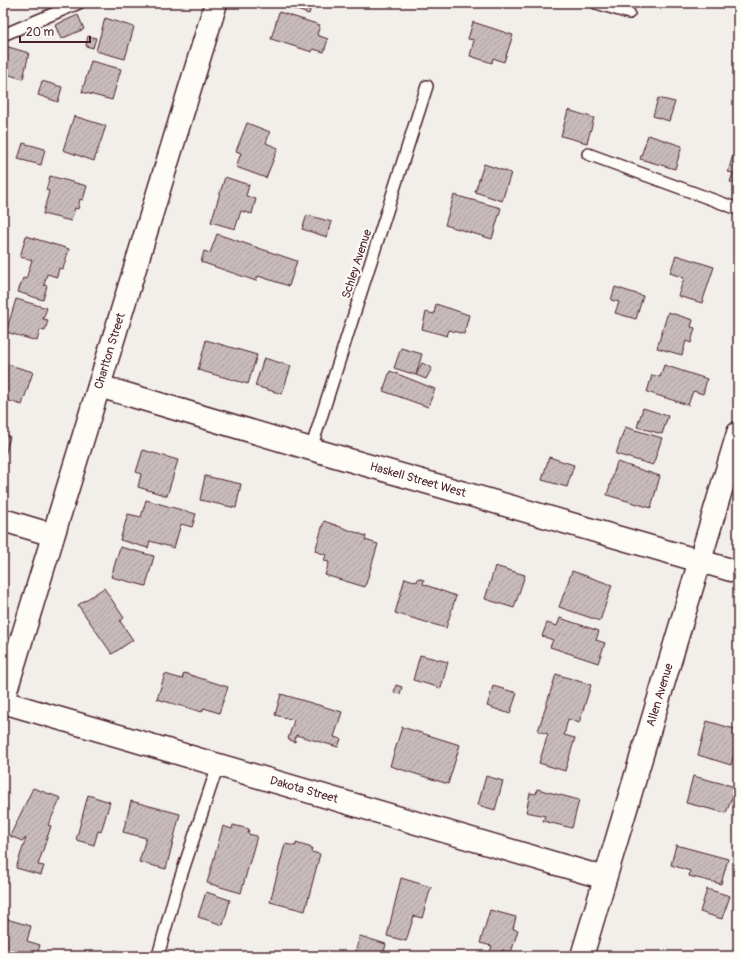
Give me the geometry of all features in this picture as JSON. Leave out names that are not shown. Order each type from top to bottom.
[{"type":"street","name":"Charlton Street","points":[[3,701],[216,3]]},
{"type":"street","name":"Haskell Street West","points":[[99,386],[311,449],[738,572]]},
{"type":"street","name":"Allen Avenue","points":[[582,956],[738,433]]},
{"type":"street","points":[[3,520],[53,536]]},
{"type":"street","name":"Dakota Street","points":[[3,701],[605,878]]},
{"type":"lane","points":[[3,35],[79,3]]},
{"type":"lane","points":[[596,3],[629,13]]},
{"type":"lane","name":"Schley Avenue","points":[[311,449],[427,86]]},
{"type":"lane","points":[[588,154],[738,210]]},
{"type":"lane","points":[[158,956],[175,894],[218,765]]},
{"type":"building","points":[[282,3],[312,3],[309,14],[281,5]]},
{"type":"building","points":[[279,12],[320,25],[317,35],[328,39],[324,52],[313,49],[312,52],[271,39]]},
{"type":"building","points":[[78,15],[84,29],[61,39],[55,25]]},
{"type":"building","points":[[105,18],[134,27],[125,59],[96,51]]},
{"type":"building","points":[[473,22],[513,35],[504,62],[493,58],[492,63],[470,56],[474,40],[468,39]]},
{"type":"building","points":[[88,36],[96,38],[93,48],[86,46]]},
{"type":"building","points":[[5,46],[29,53],[23,79],[3,73],[3,55]]},
{"type":"building","points":[[91,61],[121,69],[112,100],[82,92]]},
{"type":"building","points":[[42,81],[62,87],[58,102],[38,95]]},
{"type":"building","points":[[738,94],[738,109],[734,108]]},
{"type":"building","points":[[658,98],[675,102],[669,121],[653,116]]},
{"type":"building","points":[[568,110],[594,118],[587,143],[561,136]]},
{"type":"building","points":[[74,116],[106,126],[94,161],[63,150]]},
{"type":"building","points":[[247,123],[270,132],[266,143],[278,148],[266,178],[236,167],[241,153],[236,151]]},
{"type":"building","points":[[648,135],[682,146],[675,169],[640,159]]},
{"type":"building","points":[[23,143],[45,149],[41,165],[18,159]]},
{"type":"building","points":[[735,148],[738,148],[738,184],[730,182],[733,173],[728,172]]},
{"type":"building","points":[[484,164],[511,173],[502,201],[475,192]]},
{"type":"building","points":[[50,176],[87,186],[83,200],[80,199],[78,209],[75,208],[71,221],[43,214],[49,191],[46,190]]},
{"type":"building","points":[[225,177],[249,185],[246,196],[256,199],[252,214],[241,211],[235,229],[211,222]]},
{"type":"building","points":[[454,195],[501,208],[492,239],[445,225]]},
{"type":"building","points":[[307,215],[332,222],[327,237],[302,229]]},
{"type":"building","points":[[217,234],[297,261],[289,286],[258,276],[256,281],[201,262],[204,251],[210,253]]},
{"type":"building","points":[[26,236],[69,249],[63,269],[59,268],[57,277],[47,274],[44,285],[47,286],[43,300],[18,292],[23,278],[26,279],[32,260],[20,257]]},
{"type":"building","points":[[676,255],[714,267],[702,303],[678,296],[684,278],[670,273]]},
{"type":"building","points":[[615,287],[643,296],[636,319],[615,313],[619,302],[611,300]]},
{"type":"building","points":[[16,299],[47,308],[43,319],[48,320],[45,331],[40,330],[37,341],[6,332]]},
{"type":"building","points":[[436,304],[469,315],[464,334],[449,330],[447,336],[422,329],[426,312],[434,314]]},
{"type":"building","points":[[668,312],[693,320],[691,327],[695,328],[691,343],[686,341],[682,355],[657,348]]},
{"type":"building","points":[[206,340],[257,355],[248,384],[198,370]]},
{"type":"building","points":[[401,348],[422,354],[416,375],[394,368]]},
{"type":"building","points":[[264,358],[291,366],[282,394],[255,386]]},
{"type":"building","points":[[3,363],[33,372],[22,405],[3,399]]},
{"type":"building","points":[[422,363],[432,368],[426,379],[416,375]]},
{"type":"building","points":[[664,365],[707,379],[703,394],[693,391],[688,405],[647,392],[652,375],[660,377]]},
{"type":"building","points":[[390,371],[435,389],[428,407],[383,391]]},
{"type":"building","points":[[643,408],[668,416],[662,434],[637,427]]},
{"type":"building","points":[[625,427],[662,438],[653,465],[616,454]]},
{"type":"building","points":[[3,435],[10,437],[3,463]]},
{"type":"building","points":[[143,450],[178,460],[167,496],[138,487],[141,474],[136,472]]},
{"type":"building","points":[[549,457],[574,465],[567,487],[542,480]]},
{"type":"building","points":[[617,462],[660,476],[651,508],[607,495]]},
{"type":"building","points":[[205,476],[241,484],[236,508],[200,500]]},
{"type":"building","points":[[146,500],[196,514],[192,527],[181,524],[174,548],[150,541],[148,548],[120,540],[128,514],[141,517]]},
{"type":"building","points":[[324,521],[366,536],[365,540],[378,544],[365,587],[325,575],[329,562],[324,561],[326,555],[315,551]]},
{"type":"building","points":[[120,547],[154,556],[146,586],[111,577]]},
{"type":"building","points":[[495,566],[525,575],[514,608],[485,599]]},
{"type":"building","points":[[572,571],[612,585],[600,621],[559,607]]},
{"type":"building","points":[[405,578],[417,582],[418,578],[424,580],[423,584],[456,596],[446,628],[395,613]]},
{"type":"building","points":[[104,588],[124,618],[120,621],[133,640],[112,654],[78,605]]},
{"type":"building","points":[[560,618],[599,631],[596,640],[605,643],[598,663],[550,647],[553,640],[542,636],[547,623],[557,626]]},
{"type":"building","points":[[420,655],[448,662],[441,688],[413,680]]},
{"type":"building","points":[[184,673],[228,687],[219,713],[204,708],[202,712],[157,699],[165,674],[182,679]]},
{"type":"building","points":[[556,674],[591,685],[579,723],[568,719],[564,735],[575,738],[565,771],[539,763],[548,734],[538,731]]},
{"type":"building","points":[[396,685],[402,687],[400,694],[394,693]]},
{"type":"building","points":[[493,686],[517,693],[510,714],[487,706]]},
{"type":"building","points":[[281,694],[342,712],[334,737],[341,739],[338,747],[296,735],[295,742],[288,739],[294,720],[275,715]]},
{"type":"building","points":[[707,721],[738,730],[738,739],[731,765],[698,755]]},
{"type":"building","points":[[402,727],[460,745],[448,784],[390,766]]},
{"type":"building","points":[[486,776],[503,781],[495,810],[478,805]]},
{"type":"building","points":[[693,776],[736,787],[726,813],[686,803]]},
{"type":"building","points":[[33,788],[61,798],[48,825],[51,826],[38,865],[44,866],[41,875],[16,868],[26,838],[22,841],[10,836]]},
{"type":"building","points":[[537,789],[579,800],[572,828],[543,821],[545,816],[526,812],[530,793],[536,794]]},
{"type":"building","points":[[88,795],[110,802],[101,832],[98,831],[94,845],[76,840]]},
{"type":"building","points":[[131,801],[180,814],[166,869],[139,862],[146,838],[123,832]]},
{"type":"building","points":[[233,825],[249,829],[248,834],[257,836],[241,893],[207,883],[223,826],[232,829]]},
{"type":"building","points":[[296,843],[312,848],[311,852],[320,854],[305,911],[270,902],[285,844],[296,846]]},
{"type":"building","points":[[676,845],[728,859],[721,884],[689,876],[690,871],[671,865]]},
{"type":"building","points":[[401,878],[431,887],[422,918],[414,916],[406,941],[387,936]]},
{"type":"building","points":[[707,889],[730,896],[722,919],[700,912]]},
{"type":"building","points":[[206,892],[230,900],[223,925],[198,917]]},
{"type":"building","points":[[490,910],[516,917],[513,929],[518,930],[511,953],[502,950],[500,956],[489,956],[492,946],[480,943]]},
{"type":"building","points":[[3,918],[31,926],[27,941],[40,945],[37,956],[3,956]]},
{"type":"building","points":[[360,936],[386,944],[383,956],[354,956]]},
{"type":"building","points":[[115,950],[136,956],[114,956]]}]
